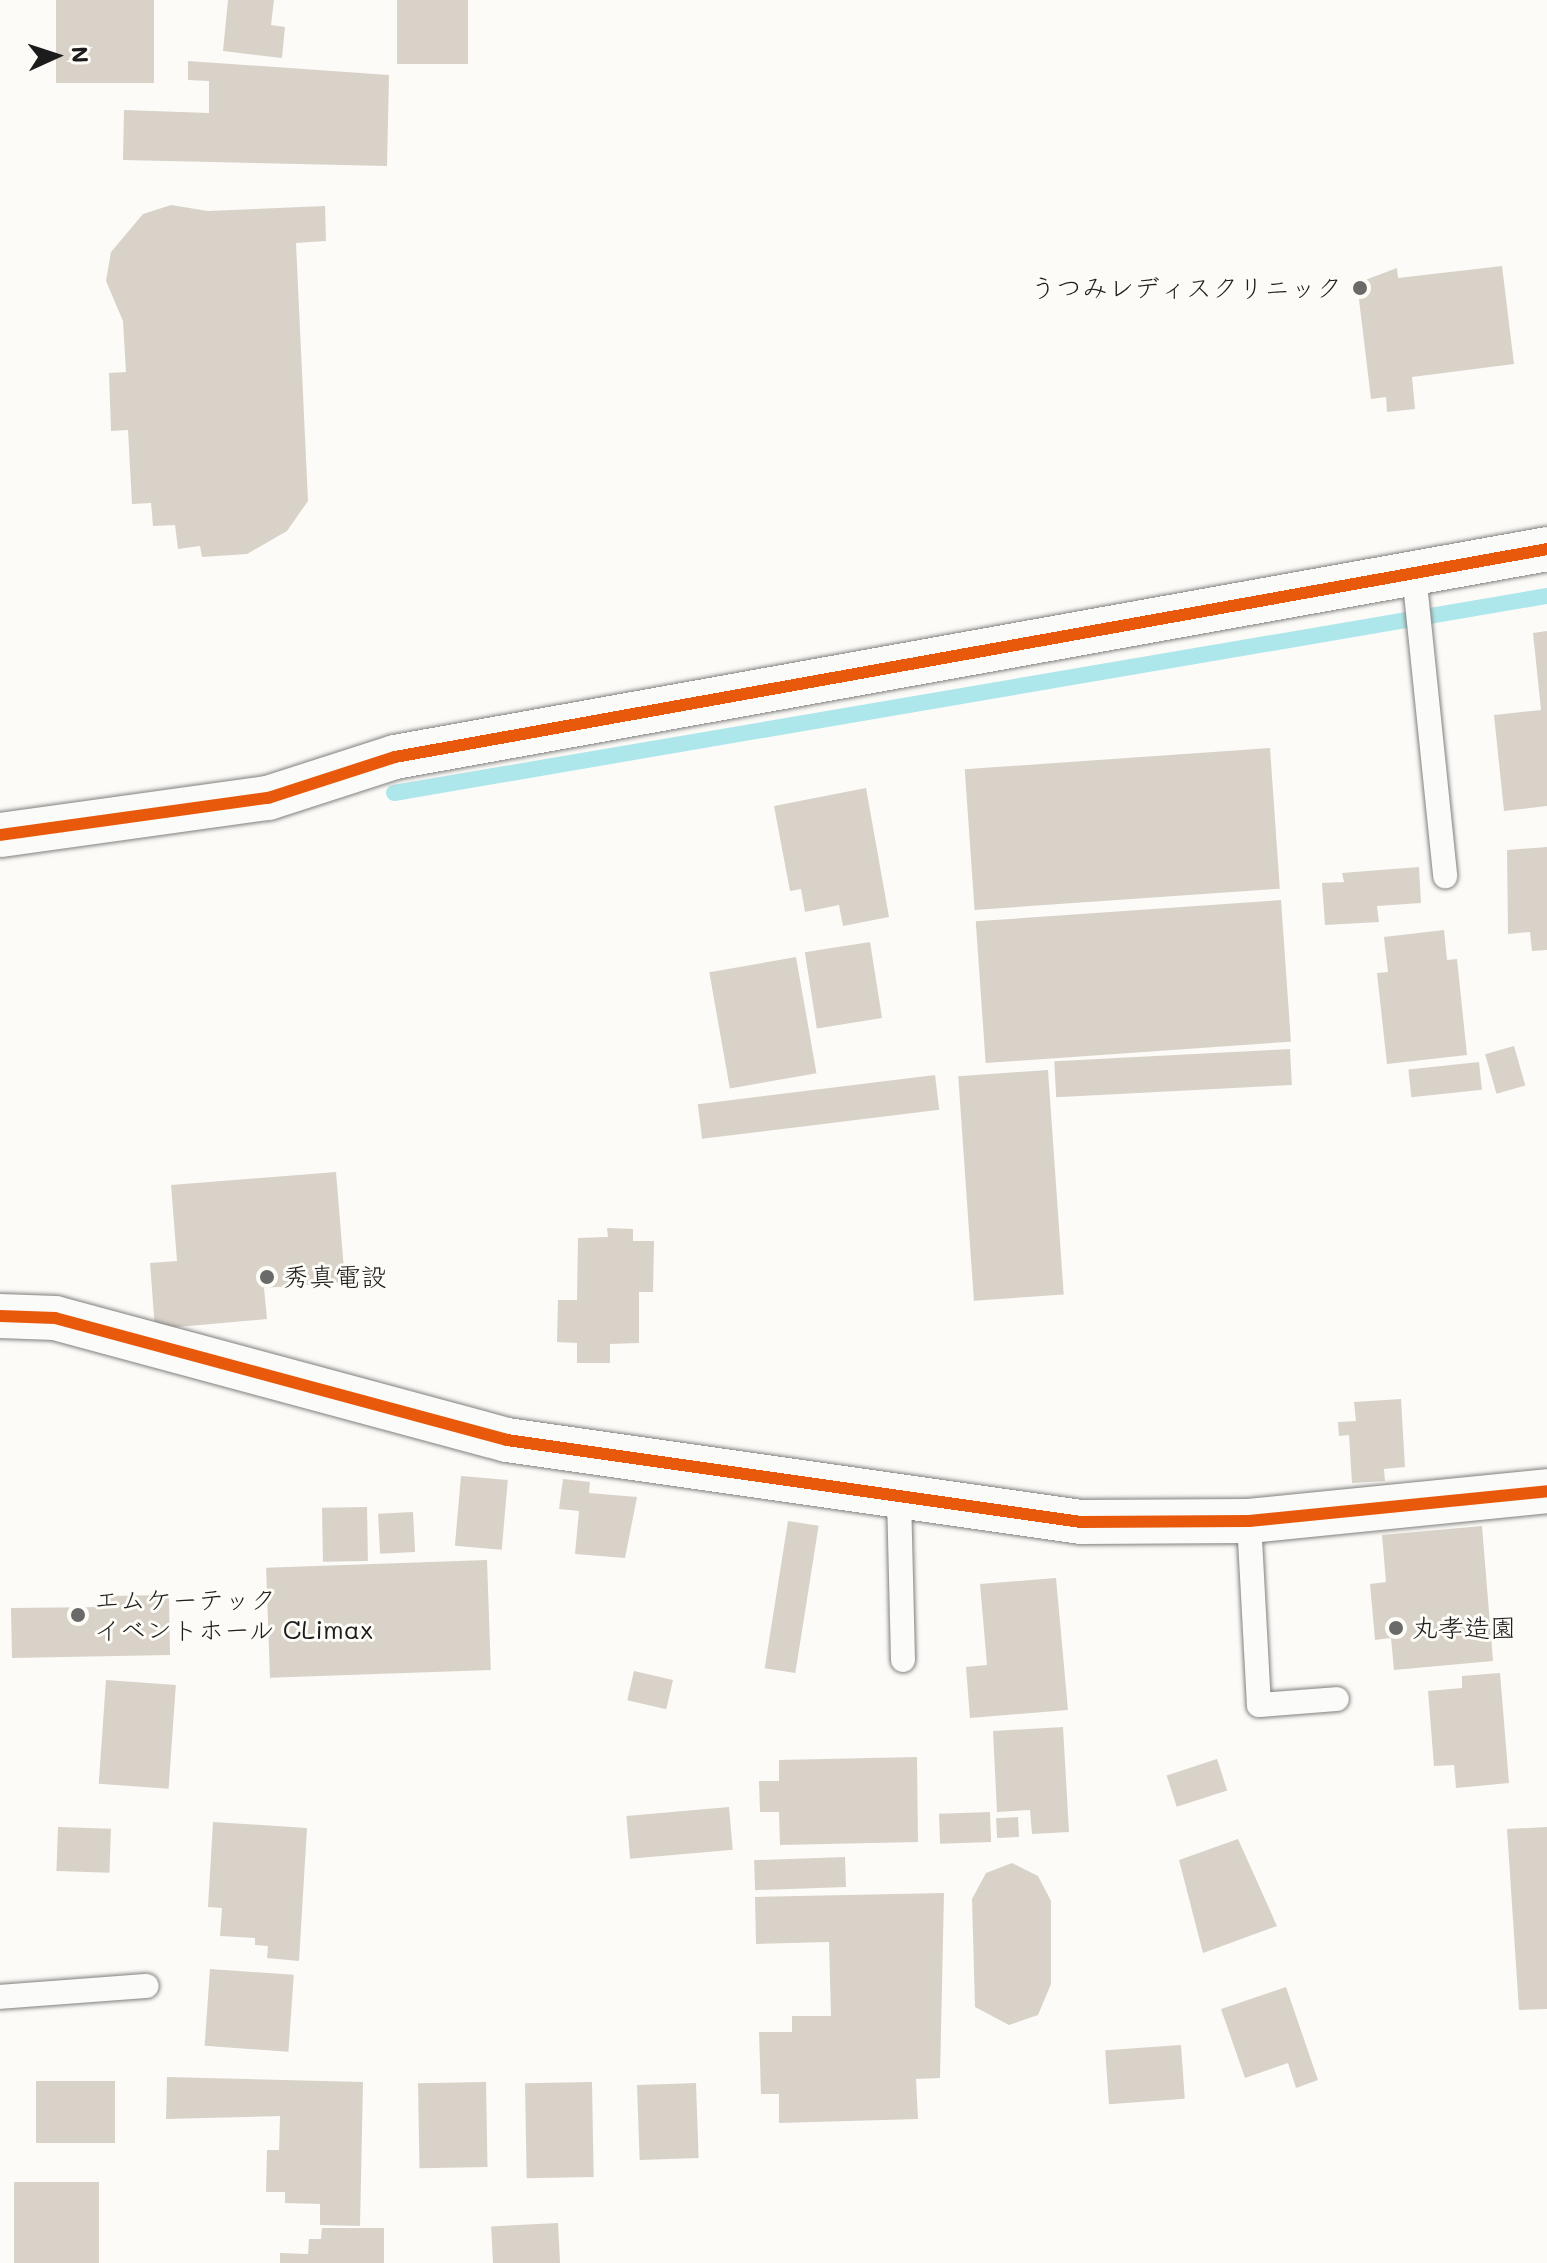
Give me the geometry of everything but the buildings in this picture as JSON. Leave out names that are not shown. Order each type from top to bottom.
[{"type":"street","points":[[0,835],[268,798],[395,757],[1547,549]]},
{"type":"street","points":[[0,1316],[55,1318],[507,1440],[1081,1522],[1249,1521],[1547,1491]]},
{"type":"lane","points":[[1414,574],[1445,876]]},
{"type":"lane","points":[[899,1496],[903,1660]]},
{"type":"lane","points":[[1249,1521],[1259,1705],[1337,1699]]},
{"type":"lane","points":[[0,1997],[147,1986]]},
{"type":"waterway","points":[[394,793],[1547,596]]},
{"type":"cycle path","points":[[0,835],[268,798],[395,757],[1547,549]]},
{"type":"cycle path","points":[[0,1316],[55,1318],[507,1440],[1081,1522],[1249,1521],[1547,1491]]},
{"type":"place","name":"うつみレディスクリニック","points":[[1360,288]]},
{"type":"place","name":"秀真電設","points":[[267,1277]]},
{"type":"place","name":"エムケーテック イベントホール CLimax","points":[[78,1615]]},
{"type":"place","name":"丸孝造園","points":[[1396,1628]]}]
